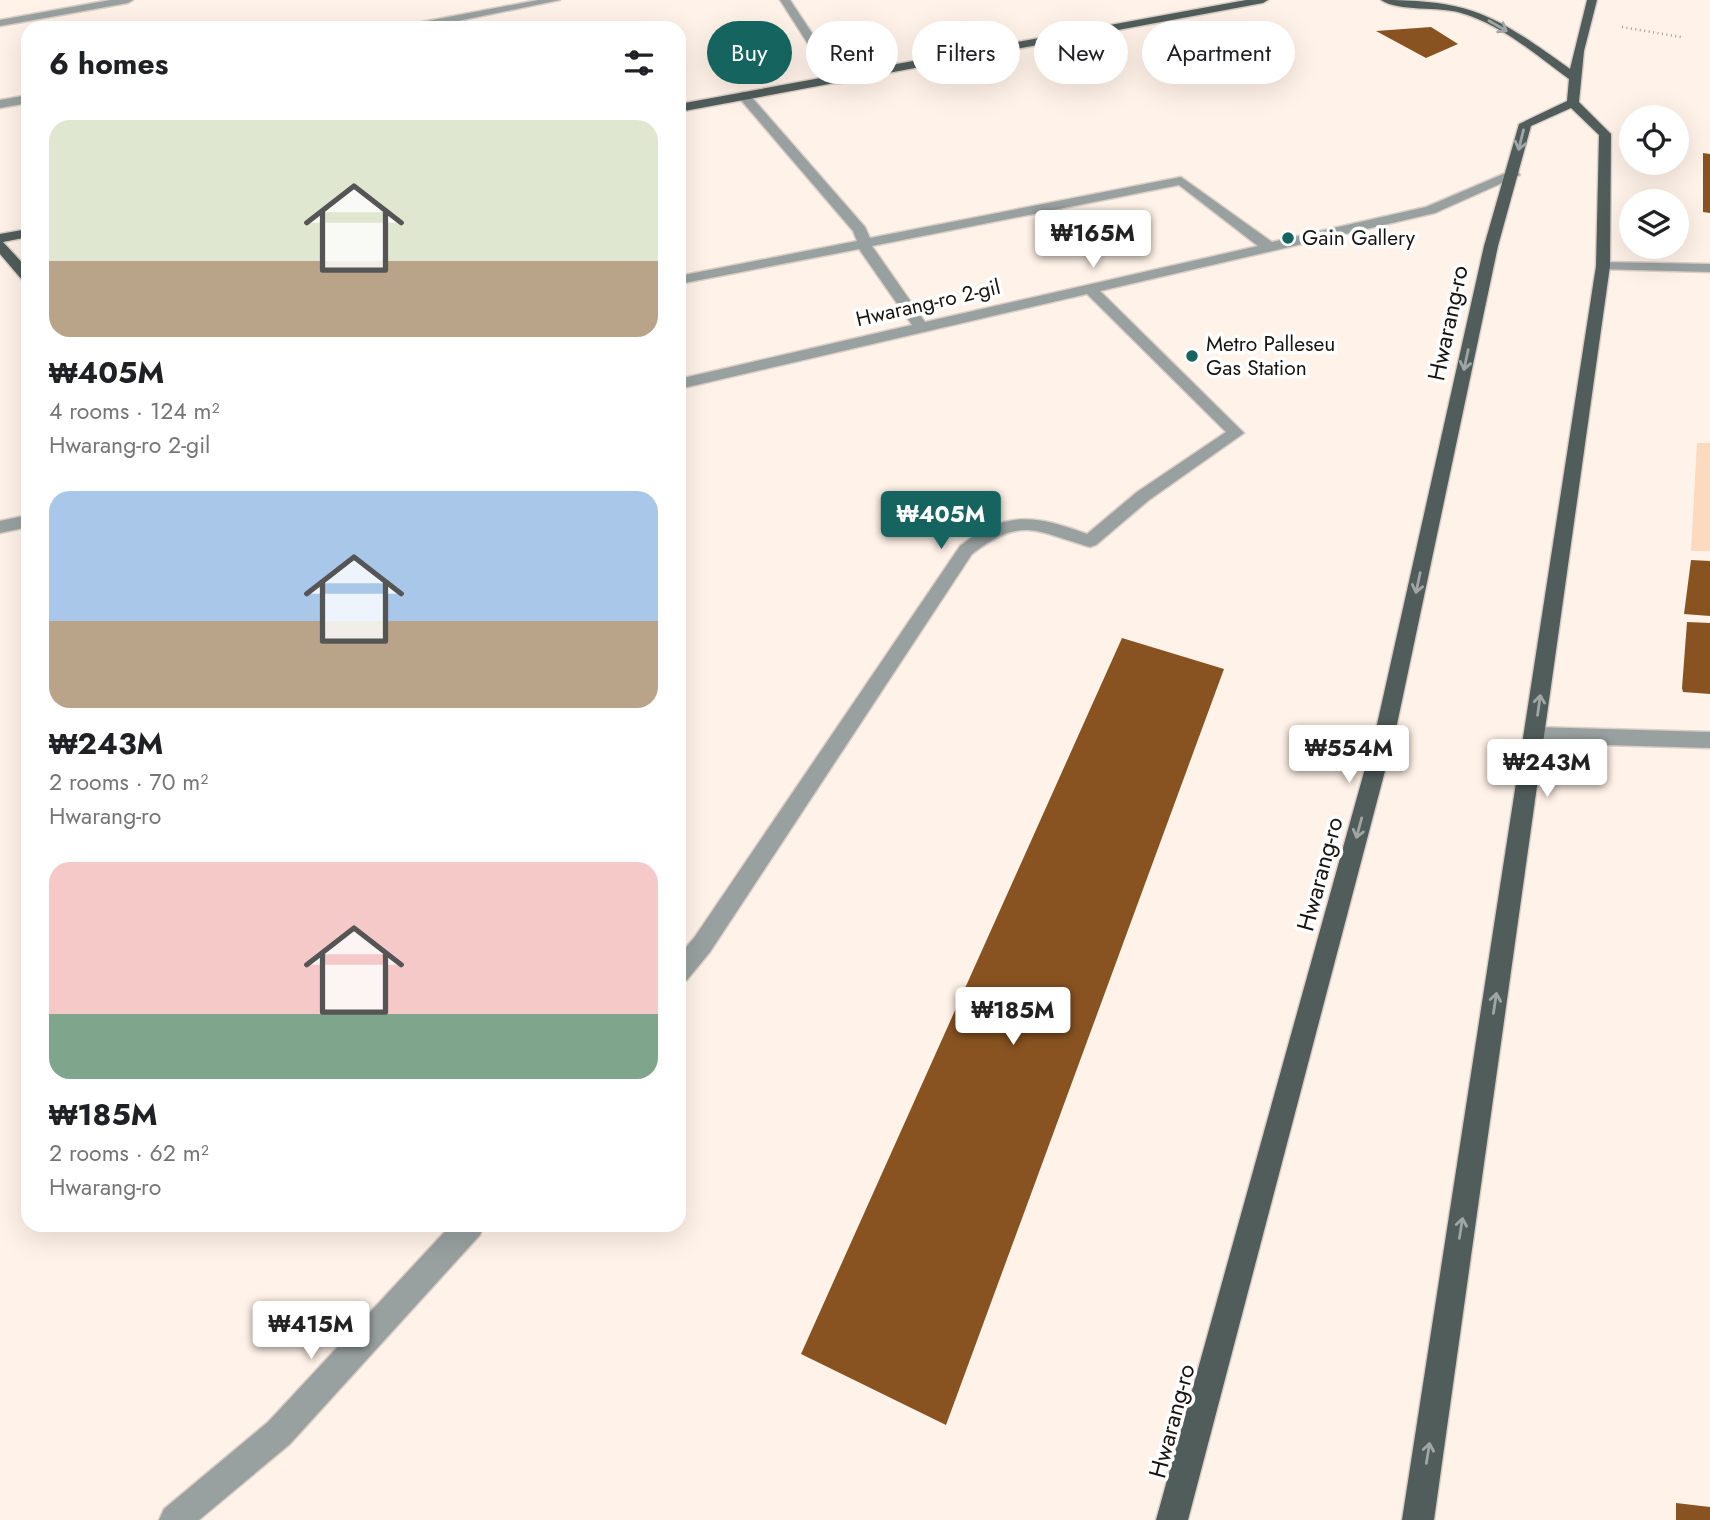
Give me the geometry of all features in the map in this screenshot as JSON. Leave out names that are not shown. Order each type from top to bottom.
[{"type":"main road","points":[[898,68],[1263,0]]},
{"type":"main road","points":[[1386,0],[1448,6],[1469,11],[1500,27],[1574,77]]},
{"type":"main road","points":[[1418,1520],[1603,266],[1605,134],[1573,103],[1574,77],[1584,21],[1592,0]]},
{"type":"main road","points":[[686,107],[810,84]]},
{"type":"main road","name":"Hwarang-ro","points":[[1172,1520],[1386,729],[1491,246],[1513,175],[1525,124],[1573,103]]},
{"type":"main road","points":[[0,238],[21,234]]},
{"type":"main road","points":[[0,245],[21,270]]},
{"type":"street","points":[[0,23],[128,0]]},
{"type":"street","points":[[443,21],[555,0]]},
{"type":"street","points":[[785,0],[806,32]]},
{"type":"street","points":[[744,96],[860,230],[866,251],[921,327]]},
{"type":"street","points":[[0,104],[21,100]]},
{"type":"street","name":"Hwarang-ro 2-gil","points":[[686,382],[1430,210],[1513,175]]},
{"type":"street","points":[[686,279],[1181,181],[1269,247]]},
{"type":"street","points":[[1603,266],[1710,268]]},
{"type":"street","points":[[686,965],[702,946],[966,550],[985,534],[1025,521],[1049,526],[1090,541],[1143,496],[1236,433],[1090,289]]},
{"type":"street","points":[[0,527],[21,522]]},
{"type":"street","points":[[1535,735],[1710,740]]},
{"type":"street","points":[[175,1520],[279,1433],[464,1232]]},
{"type":"shaded area","points":[[1697,443],[1710,443],[1710,551],[1691,551]]},
{"type":"building","points":[[1431,27],[1458,44],[1426,58],[1376,31]]},
{"type":"building","points":[[1703,153],[1710,154],[1710,213],[1703,212]]},
{"type":"building","points":[[1691,560],[1710,561],[1710,616],[1684,614]]},
{"type":"building","points":[[1687,622],[1710,623],[1710,694],[1683,692]]},
{"type":"building","points":[[1122,638],[1224,669],[946,1425],[801,1354]]},
{"type":"building","points":[[1676,1503],[1710,1507],[1710,1520],[1676,1520]]},
{"type":"place","name":"Gain Gallery","points":[[1288,238]]},
{"type":"place","name":"Metro Palleseu Gas Station","points":[[1192,356]]}]
